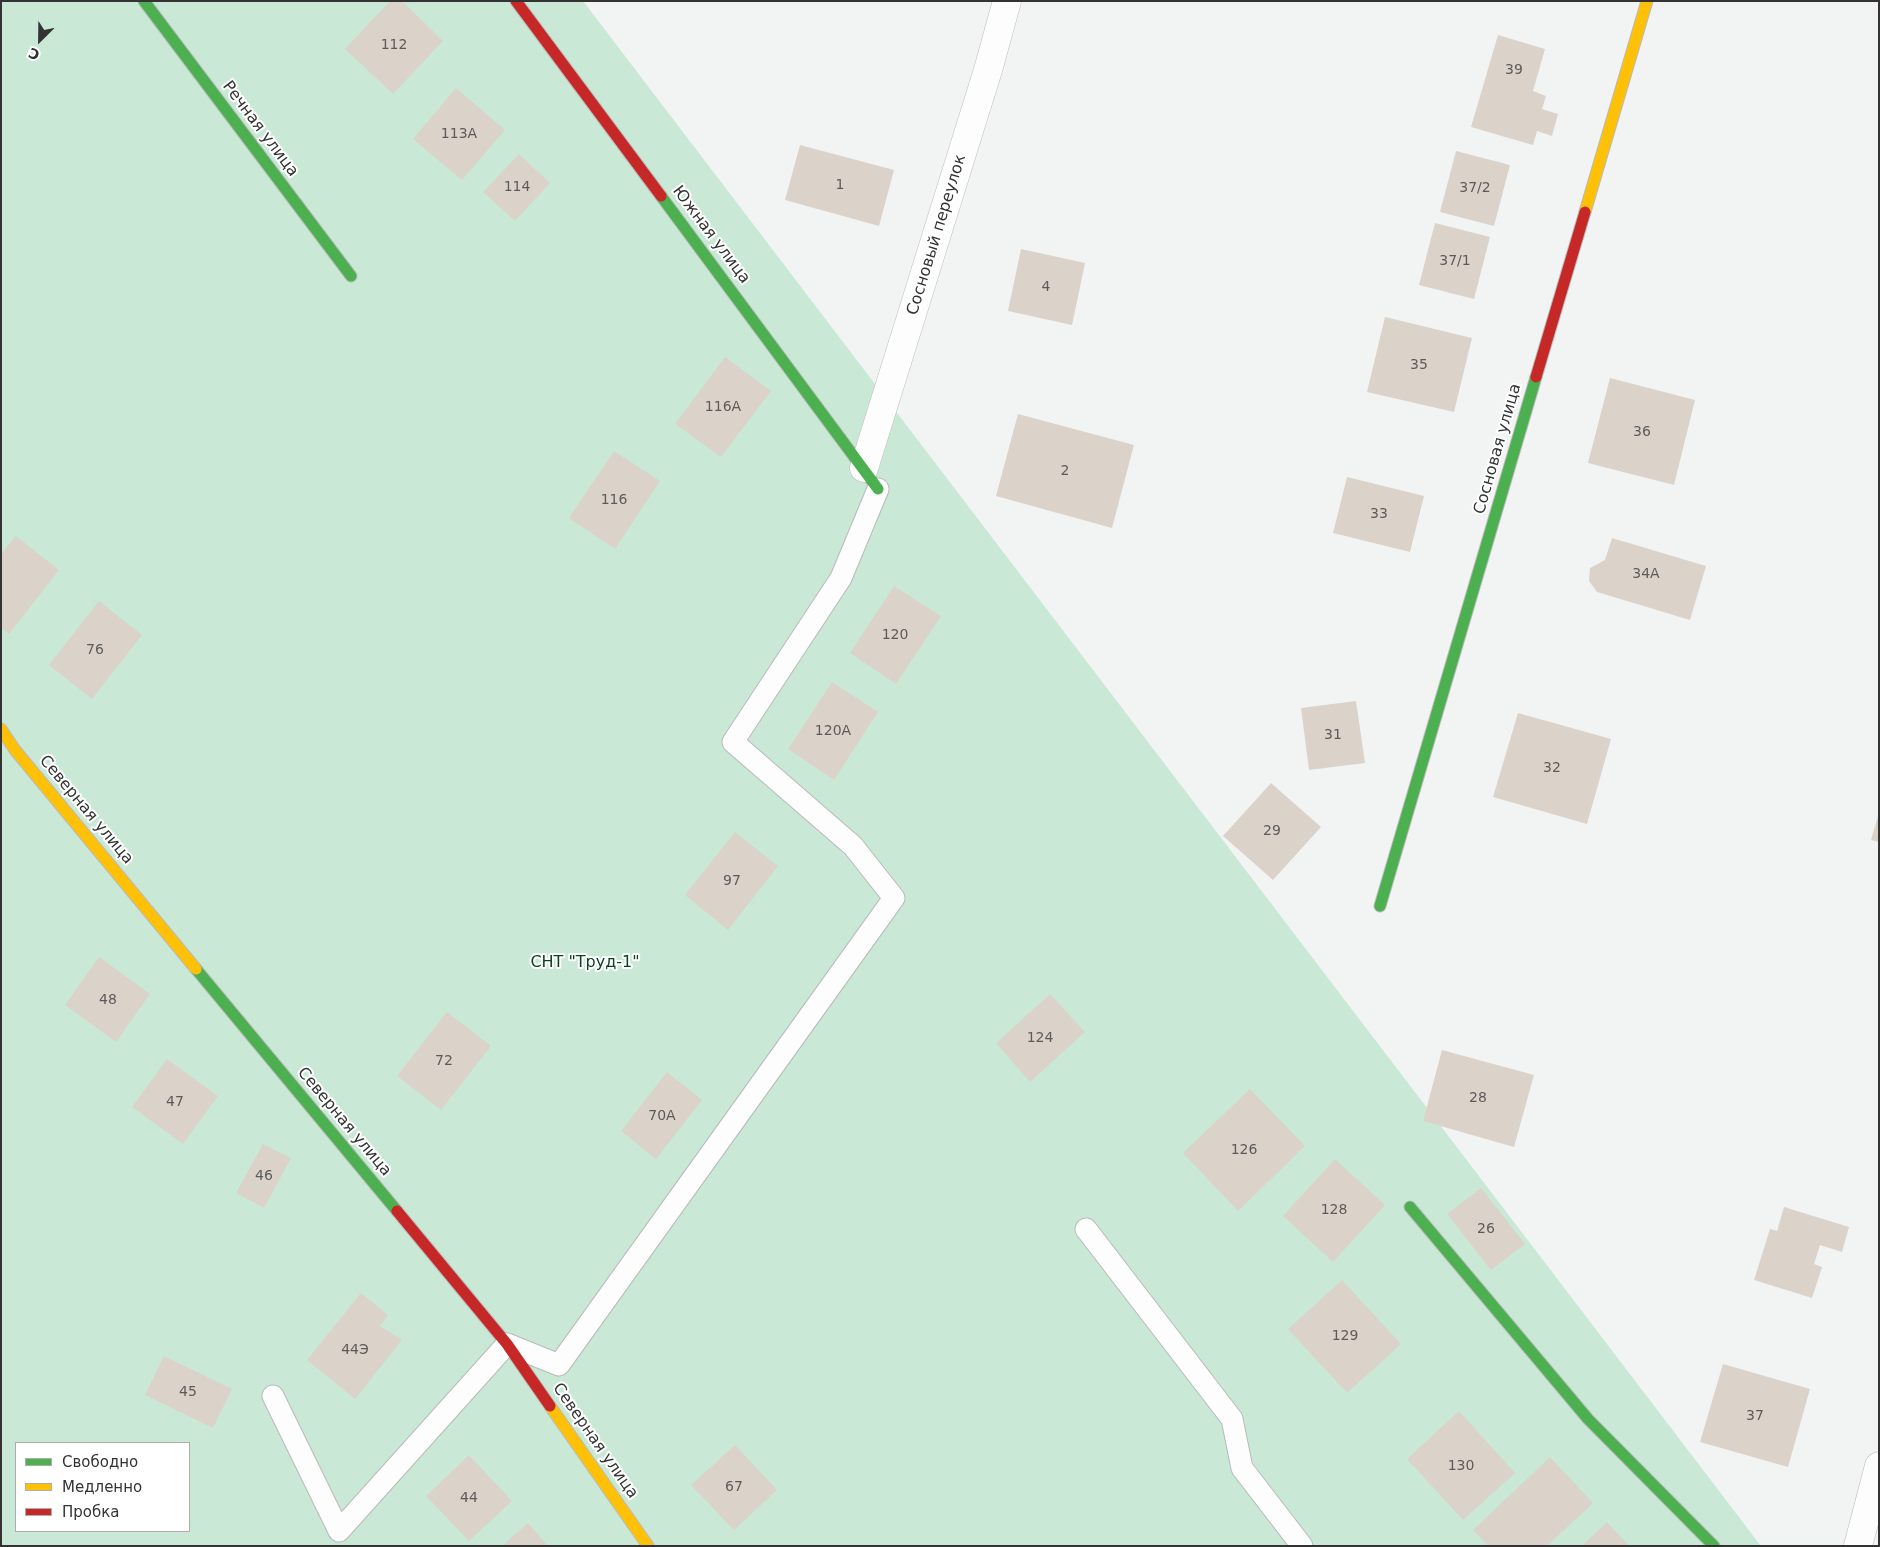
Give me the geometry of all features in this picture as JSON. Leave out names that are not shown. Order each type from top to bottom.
[{"type":"street","name":"Речная улица","points":[[144,1],[351,276]]},
{"type":"street","name":"Южная улица","points":[[516,1],[871,478]]},
{"type":"street","name":"Сосновый переулок","points":[[871,478],[1007,1]]},
{"type":"street","name":"Сосновая улица","points":[[1380,906],[1647,1]]},
{"type":"street","name":"Северная улица","points":[[1,729],[22,758],[507,1344],[648,1546]]},
{"type":"street","points":[[1410,1207],[1588,1419],[1714,1546]]},
{"type":"street","points":[[1858,1546],[1879,1466]]},
{"type":"lane","points":[[273,1396],[334,1538],[507,1344],[559,1365],[894,898],[852,846],[733,742],[841,578],[871,478]]},
{"type":"lane","points":[[1086,1229],[1232,1419],[1242,1468],[1302,1546]]},
{"type":"green space","name":"СНТ \"Труд-1\"","points":[[1,1],[583,1],[1761,1546],[1,1546]]},
{"type":"building","points":[[390,1],[402,1],[443,41],[393,94],[345,49]]},
{"type":"building","points":[[1498,35],[1545,49],[1533,91],[1546,96],[1542,109],[1558,114],[1552,136],[1537,131],[1533,145],[1471,127]]},
{"type":"building","points":[[456,88],[505,130],[462,180],[413,139]]},
{"type":"building","points":[[800,145],[894,170],[879,226],[785,200]]},
{"type":"building","points":[[1456,151],[1510,165],[1494,226],[1440,212]]},
{"type":"building","points":[[519,154],[550,183],[515,221],[483,192]]},
{"type":"building","points":[[1435,223],[1490,237],[1474,299],[1419,285]]},
{"type":"building","points":[[1021,249],[1085,263],[1072,325],[1008,311]]},
{"type":"building","points":[[1385,317],[1472,338],[1454,412],[1367,392]]},
{"type":"building","points":[[725,357],[771,391],[721,457],[675,424]]},
{"type":"building","points":[[1610,378],[1695,400],[1674,485],[1588,463]]},
{"type":"building","points":[[1018,414],[1134,445],[1112,528],[996,496]]},
{"type":"building","points":[[614,451],[660,481],[615,549],[569,518]]},
{"type":"building","points":[[1347,477],[1424,496],[1410,552],[1333,533]]},
{"type":"building","points":[[16,536],[59,570],[9,634],[1,628],[1,554]]},
{"type":"building","points":[[1612,538],[1706,566],[1690,620],[1597,592],[1589,581],[1590,568],[1605,560]]},
{"type":"building","points":[[894,586],[941,616],[896,684],[850,653]]},
{"type":"building","points":[[99,601],[142,635],[92,699],[49,665]]},
{"type":"building","points":[[832,682],[878,712],[834,780],[788,749]]},
{"type":"building","points":[[1356,701],[1365,763],[1309,770],[1301,708]]},
{"type":"building","points":[[1518,713],[1611,739],[1587,824],[1493,797]]},
{"type":"building","points":[[1271,783],[1321,827],[1273,880],[1223,836]]},
{"type":"building","points":[[1879,816],[1879,842],[1871,840]]},
{"type":"building","points":[[735,832],[778,866],[728,930],[685,895]]},
{"type":"building","points":[[99,957],[150,994],[116,1042],[65,1005]]},
{"type":"building","points":[[1050,994],[1085,1032],[1030,1082],[996,1043]]},
{"type":"building","points":[[447,1012],[491,1046],[441,1110],[397,1076]]},
{"type":"building","points":[[1442,1050],[1534,1075],[1514,1147],[1423,1121]]},
{"type":"building","points":[[167,1059],[218,1096],[183,1144],[132,1107]]},
{"type":"building","points":[[667,1072],[702,1100],[656,1159],[621,1131]]},
{"type":"building","points":[[1250,1089],[1305,1146],[1238,1211],[1183,1153]]},
{"type":"building","points":[[263,1144],[291,1158],[264,1208],[236,1193]]},
{"type":"building","points":[[1335,1159],[1385,1205],[1333,1262],[1283,1216]]},
{"type":"building","points":[[1481,1188],[1525,1244],[1491,1270],[1447,1214]]},
{"type":"building","points":[[1784,1207],[1849,1227],[1842,1252],[1820,1245],[1814,1264],[1822,1267],[1812,1298],[1754,1280],[1770,1229],[1777,1231]]},
{"type":"building","points":[[1342,1280],[1401,1344],[1347,1393],[1288,1329]]},
{"type":"building","points":[[361,1293],[388,1315],[380,1326],[402,1340],[355,1399],[307,1360]]},
{"type":"building","points":[[164,1356],[232,1389],[213,1428],[145,1395]]},
{"type":"building","points":[[1723,1364],[1810,1389],[1788,1467],[1700,1442]]},
{"type":"building","points":[[1459,1411],[1515,1473],[1463,1520],[1407,1459]]},
{"type":"building","points":[[735,1445],[777,1490],[734,1530],[691,1485]]},
{"type":"building","points":[[469,1455],[512,1501],[469,1541],[426,1496]]},
{"type":"building","points":[[1550,1457],[1593,1503],[1547,1546],[1488,1546],[1473,1530]]},
{"type":"building","points":[[1607,1522],[1629,1546],[1582,1546]]},
{"type":"building","points":[[528,1523],[548,1546],[502,1546]]},
{"type":"traffic: fast","points":[[144,1],[351,276]]},
{"type":"traffic: fast","points":[[661,196],[878,489]]},
{"type":"traffic: fast","points":[[1380,906],[1536,377]]},
{"type":"traffic: fast","points":[[196,969],[397,1211]]},
{"type":"traffic: fast","points":[[1410,1207],[1588,1419],[1714,1546]]},
{"type":"traffic: slow","points":[[1585,212],[1647,1]]},
{"type":"traffic: slow","points":[[1,729],[15,750],[196,969]]},
{"type":"traffic: slow","points":[[550,1406],[648,1546]]},
{"type":"traffic: jam","points":[[516,1],[661,196]]},
{"type":"traffic: jam","points":[[1536,377],[1585,212]]},
{"type":"traffic: jam","points":[[397,1211],[507,1344],[550,1406]]}]
